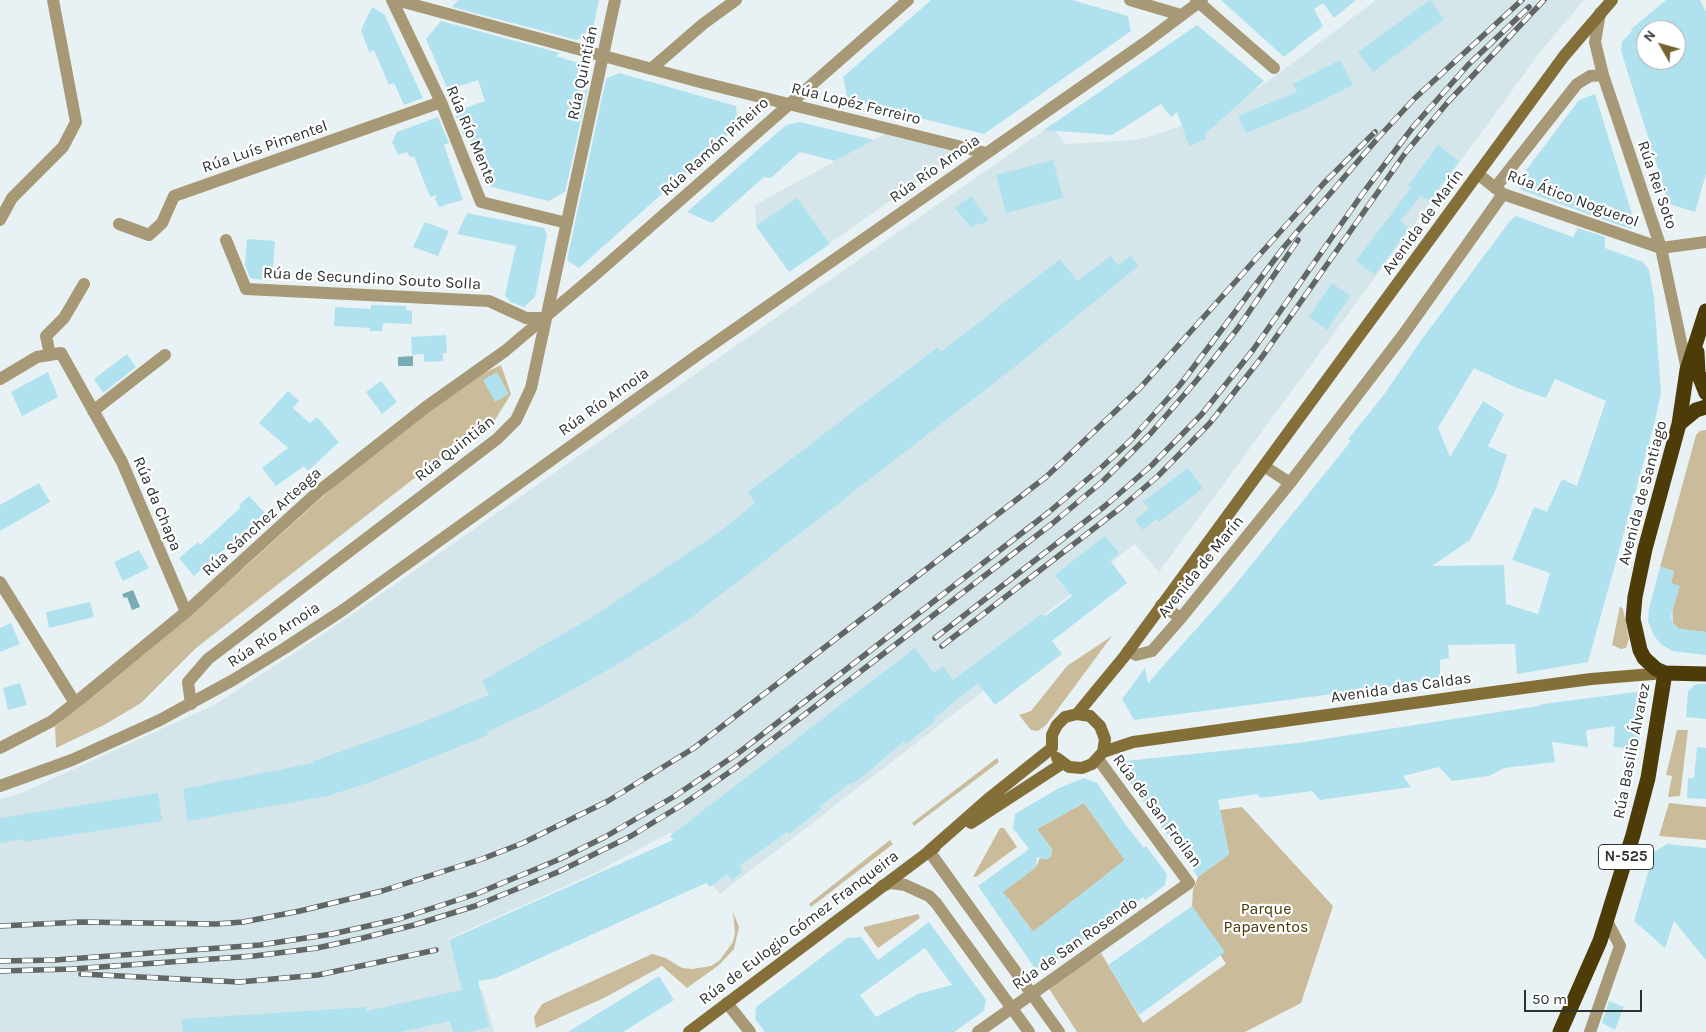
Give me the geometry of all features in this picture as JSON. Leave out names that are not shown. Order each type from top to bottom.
[{"type":"highway","name":"Avenida de Santiago","points":[[1665,673],[1650,664],[1640,650],[1634,629],[1633,609],[1645,549],[1680,424],[1688,370],[1706,311]]},
{"type":"highway","points":[[1696,345],[1698,373],[1706,392]]},
{"type":"highway","points":[[1680,424],[1691,413],[1706,406]]},
{"type":"highway","name":"Avenida das Caldas","points":[[1665,673],[1706,674]]},
{"type":"highway","name":"Rúa Basilio Álvarez","points":[[1560,1032],[1592,962],[1607,922],[1648,778],[1665,673]]},
{"type":"main road","name":"Avenida de Marín","points":[[1125,655],[1564,56],[1612,0]]},
{"type":"main road","points":[[1077,714],[1125,655]]},
{"type":"main road","points":[[1094,719],[1096,704],[1125,655]]},
{"type":"main road","name":"Avenida das Caldas","points":[[1100,755],[1133,742],[1532,687],[1665,673]]},
{"type":"main road","points":[[1077,714],[1094,719],[1104,734],[1100,755],[1082,768],[1063,763],[1056,756],[1052,748],[1052,735],[1056,724],[1065,717],[1077,714]]},
{"type":"main road","name":"Rúa de Eulogio Gómez Franqueira","points":[[929,851],[987,800],[1052,748]]},
{"type":"main road","name":"Rúa de Eulogio Gómez Franqueira","points":[[689,1032],[929,851],[1063,763]]},
{"type":"street","points":[[0,220],[12,198],[63,147],[76,122],[53,0]]},
{"type":"street","name":"Rúa Río Mente","points":[[392,0],[441,102],[481,202],[567,224]]},
{"type":"street","name":"Rúa Lopéz Ferreiro","points":[[396,0],[651,69],[986,153]]},
{"type":"street","name":"Rúa Quintián","points":[[191,704],[187,689],[188,682],[208,659],[497,439],[516,420],[531,388],[544,318],[567,224],[615,0]]},
{"type":"street","points":[[651,69],[703,24],[736,0]]},
{"type":"street","name":"Rúa Ramón Piñeiro","points":[[544,318],[908,0]]},
{"type":"street","points":[[1130,0],[1181,15]]},
{"type":"street","points":[[1199,1],[1274,68]]},
{"type":"street","name":"Rúa Río Arnoia","points":[[0,786],[72,760],[191,704],[285,648],[343,610],[651,388],[1199,1]]},
{"type":"street","name":"Rúa Rei Soto","points":[[1600,13],[1595,42],[1603,75],[1661,248],[1688,370]]},
{"type":"street","name":"Avenida de Marín","points":[[1125,655],[1136,655],[1152,651],[1181,618],[1290,482],[1403,336],[1499,191],[1577,84],[1590,76],[1603,75]]},
{"type":"street","name":"Rúa Luís Pimentel","points":[[119,224],[149,235],[162,222],[174,196],[441,102]]},
{"type":"street","name":"Rúa Ático Noguerol","points":[[1478,174],[1499,191],[1661,248]]},
{"type":"street","name":"Rúa de Secundino Souto Solla","points":[[226,240],[246,289],[489,301],[526,318],[544,318]]},
{"type":"street","points":[[1661,248],[1706,242]]},
{"type":"street","name":"Rúa da Chapa","points":[[84,284],[64,318],[46,336],[55,354],[93,411],[122,462],[186,612]]},
{"type":"street","name":"Rúa Sánchez Arteaga","points":[[0,748],[52,721],[76,703],[186,612],[319,491],[426,407],[505,351],[544,318]]},
{"type":"street","points":[[0,379],[37,357],[55,354]]},
{"type":"street","points":[[93,411],[165,355]]},
{"type":"street","points":[[1264,466],[1290,482]]},
{"type":"street","points":[[0,582],[76,703]]},
{"type":"street","points":[[1162,605],[1181,618]]},
{"type":"street","name":"Rúa de San Froilan","points":[[1100,755],[1190,883]]},
{"type":"street","points":[[929,851],[1059,1032]]},
{"type":"street","points":[[882,886],[891,883],[905,885],[929,896],[1029,1032]]},
{"type":"street","name":"Rúa de San Rosendo","points":[[978,1032],[1190,883]]},
{"type":"street","points":[[1590,1032],[1620,946],[1607,922]]},
{"type":"street","points":[[727,1003],[750,1032]]},
{"type":"shaded area","points":[[1376,0],[1584,0],[1544,47],[1159,572],[1135,544],[1045,614],[1059,633],[720,894],[671,832],[597,872],[448,939],[463,991],[482,989],[494,1032],[0,1032],[0,799],[19,794],[216,704],[337,625],[1054,123],[1055,129],[1065,144],[1136,140],[1212,117],[1267,82]]},
{"type":"shaded area","points":[[894,129],[957,148],[958,153],[789,272],[756,226],[755,205]]},
{"type":"green space","points":[[501,365],[511,394],[493,423],[421,473],[196,648],[141,703],[104,725],[56,748],[55,727],[244,568],[353,469],[475,377]]},
{"type":"green space","points":[[1706,430],[1706,632],[1679,629],[1673,623],[1671,583],[1674,571],[1660,567],[1696,435],[1700,431]]},
{"type":"green space","points":[[1620,606],[1623,609],[1629,639],[1626,648],[1621,649],[1612,645]]},
{"type":"green space","points":[[1112,636],[1046,725],[1038,731],[1031,730],[1019,715],[1031,711],[1067,666]]},
{"type":"green space","points":[[1677,730],[1688,730],[1680,796],[1668,797],[1672,776],[1666,775]]},
{"type":"green space","points":[[997,758],[999,762],[914,826],[912,823]]},
{"type":"green space","points":[[1084,803],[1125,860],[1033,932],[1008,898],[1002,897],[1000,894],[1036,867],[1040,858],[1047,859],[1051,856],[1052,849],[1037,829]]},
{"type":"green space","points":[[1669,803],[1706,807],[1706,840],[1659,836]]},
{"type":"green space","name":"Parque Papaventos","points":[[1242,807],[1333,906],[1301,1003],[1245,1032],[1077,1032],[1048,987],[1101,953],[1143,1023],[1226,964],[1192,907],[1193,890],[1198,877],[1229,854],[1220,810]]},
{"type":"green space","points":[[1000,828],[1004,828],[1017,847],[976,877],[973,877]]},
{"type":"green space","points":[[890,840],[893,844],[811,907],[809,904]]},
{"type":"green space","points":[[733,912],[739,927],[734,949],[719,965],[687,988],[662,966],[604,998],[536,1028],[534,1017],[542,1004],[652,954],[666,958],[682,968],[692,969],[711,966],[720,960],[733,942],[735,933]]},
{"type":"green space","points":[[918,914],[920,918],[878,948],[864,929],[864,927]]},
{"type":"water","points":[[413,356],[413,366],[398,366],[398,357]]},
{"type":"water","points":[[133,590],[140,607],[132,610],[127,597],[124,598],[122,594]]},
{"type":"building","points":[[458,0],[599,0],[593,28],[577,40],[452,7]]},
{"type":"building","points":[[931,0],[1072,0],[1128,16],[1131,31],[984,134],[848,100],[843,77]]},
{"type":"building","points":[[1221,0],[1356,0],[1334,18],[1323,3],[1314,9],[1323,26],[1284,57]]},
{"type":"building","points":[[1430,0],[1444,19],[1373,72],[1358,52]]},
{"type":"building","points":[[1666,0],[1700,0],[1706,12],[1706,174],[1695,212],[1669,204],[1621,51],[1622,42],[1633,30],[1630,30],[1636,25],[1636,70],[1686,70],[1686,20],[1642,20]]},
{"type":"building","points":[[372,7],[384,14],[423,98],[404,105],[394,83],[389,85],[374,50],[369,52],[361,30]]},
{"type":"building","points":[[441,21],[560,53],[556,56],[579,63],[584,69],[579,93],[588,89],[565,192],[549,201],[491,187],[468,136],[464,137],[454,112],[485,101],[478,80],[448,90],[426,39]]},
{"type":"building","points":[[1197,25],[1264,81],[1204,135],[1206,139],[1189,146],[1177,112],[1171,117],[1161,104],[1112,135],[1044,130]]},
{"type":"building","points":[[1340,60],[1353,85],[1307,108],[1246,133],[1238,116],[1297,92],[1293,84]]},
{"type":"building","points":[[619,73],[736,106],[738,126],[579,268],[567,260],[606,79]]},
{"type":"building","points":[[1595,94],[1636,227],[1630,229],[1521,190],[1518,181],[1579,100]]},
{"type":"building","points":[[438,117],[449,143],[444,145],[463,200],[439,207],[435,199],[437,195],[430,197],[414,156],[410,157],[407,152],[398,155],[392,142],[397,132]]},
{"type":"building","points":[[800,122],[874,140],[835,161],[800,152],[771,178],[764,177],[712,223],[687,212],[786,125]]},
{"type":"building","points":[[1438,145],[1459,161],[1430,201],[1421,195],[1400,221],[1409,228],[1375,275],[1356,261],[1411,188],[1408,186]]},
{"type":"building","points":[[1053,160],[1063,198],[1006,213],[996,175]]},
{"type":"building","points":[[971,196],[989,221],[971,227],[955,208]]},
{"type":"building","points":[[797,198],[830,244],[789,272],[756,226]]},
{"type":"building","points":[[467,213],[544,228],[547,235],[535,297],[524,307],[510,302],[505,295],[516,246],[457,234]]},
{"type":"building","points":[[1516,216],[1573,237],[1578,228],[1605,237],[1605,248],[1643,262],[1649,270],[1654,298],[1661,392],[1655,421],[1588,662],[1517,674],[1515,644],[1448,645],[1449,658],[1440,660],[1440,680],[1134,720],[1122,699],[1145,668],[1148,683],[1231,590],[1351,441],[1348,439],[1383,396],[1422,339],[1510,221]],"holes":[[[1474,368],[1517,388],[1546,398],[1555,379],[1606,401],[1577,486],[1562,479],[1547,512],[1534,507],[1512,560],[1550,573],[1538,614],[1506,604],[1504,565],[1432,566],[1470,540],[1496,489],[1507,455],[1488,446],[1504,414],[1483,401],[1450,457],[1438,428]]]},
{"type":"building","points":[[425,222],[449,231],[438,256],[413,247]]},
{"type":"building","points":[[247,239],[275,241],[272,281],[250,278],[245,265]]},
{"type":"building","points":[[1111,256],[1118,265],[1131,256],[1138,266],[1017,365],[688,620],[613,667],[541,707],[486,732],[488,735],[371,782],[327,796],[188,821],[183,789],[314,763],[314,761],[418,724],[489,695],[482,681],[594,616],[721,531],[755,503],[748,492],[938,347],[941,352],[1060,259],[1077,281]]},
{"type":"building","points":[[1332,283],[1350,296],[1327,330],[1309,317]]},
{"type":"building","points":[[371,305],[406,306],[406,310],[412,311],[412,324],[383,323],[382,331],[370,331],[370,328],[334,326],[335,307],[371,309]]},
{"type":"building","points":[[446,335],[447,353],[443,353],[443,361],[424,362],[424,354],[412,355],[411,337]]},
{"type":"building","points":[[127,354],[136,367],[103,393],[94,379]]},
{"type":"building","points":[[48,372],[58,397],[22,416],[11,392]]},
{"type":"building","points":[[497,372],[509,394],[495,402],[483,380]]},
{"type":"building","points":[[381,381],[397,402],[382,414],[366,392]]},
{"type":"building","points":[[288,391],[299,401],[293,408],[310,423],[317,417],[339,442],[308,471],[304,466],[276,486],[262,468],[288,448],[259,423]]},
{"type":"building","points":[[1188,468],[1203,488],[1159,522],[1156,519],[1143,530],[1135,520],[1149,509],[1143,502]]},
{"type":"building","points":[[39,483],[50,502],[0,531],[0,505]]},
{"type":"building","points":[[249,496],[265,513],[194,576],[179,558],[198,542],[200,545],[241,507],[239,505]]},
{"type":"building","points":[[1105,536],[1119,553],[1110,560],[1127,583],[1052,641],[1062,654],[995,705],[978,683],[934,718],[936,720],[906,744],[904,741],[862,777],[852,784],[851,782],[819,807],[821,809],[789,834],[787,832],[739,866],[743,872],[732,880],[727,874],[710,887],[706,883],[496,978],[478,981],[489,1027],[468,1032],[453,1032],[450,1021],[401,1032],[183,1032],[182,1019],[366,1007],[366,1011],[462,990],[449,940],[673,840],[670,836],[915,648],[934,673],[943,666],[953,680],[1042,614],[1044,617],[1072,596],[1055,575]]},
{"type":"building","points":[[139,550],[149,568],[123,581],[114,562]]},
{"type":"building","points":[[1660,567],[1674,571],[1671,583],[1680,586],[1671,616],[1673,623],[1679,629],[1706,632],[1706,655],[1672,651],[1661,644],[1654,636],[1648,621],[1649,609]]},
{"type":"building","points":[[90,602],[94,617],[49,628],[46,612]]},
{"type":"building","points":[[11,623],[20,644],[0,652],[0,628]]},
{"type":"building","points":[[20,683],[27,705],[8,710],[3,688]]},
{"type":"building","points":[[1696,684],[1706,684],[1706,719],[1686,717],[1688,691]]},
{"type":"building","points":[[1644,691],[1638,749],[1613,747],[1615,726],[1586,730],[1588,747],[1552,742],[1555,762],[1504,768],[1489,776],[1452,781],[1439,767],[1403,776],[1411,787],[1320,800],[1312,791],[1261,798],[1257,794],[1218,800],[1229,854],[1198,877],[1122,772],[1125,761],[1298,743],[1543,704]]},
{"type":"building","points":[[1697,747],[1706,748],[1706,799],[1687,798],[1688,778],[1694,778]]},
{"type":"building","points":[[1084,778],[1097,783],[1125,824],[1144,848],[1146,846],[1167,874],[1165,885],[1145,900],[1143,897],[1044,969],[1034,967],[978,886],[1029,849],[1013,828],[1015,814],[1059,788]],"holes":[[[1084,803],[1125,860],[1033,932],[1003,892],[1036,867],[1037,857],[1047,859],[1051,856],[1052,849],[1037,829]]]},
{"type":"building","points":[[158,793],[162,821],[24,842],[23,839],[0,843],[0,818]]},
{"type":"building","points":[[1667,844],[1706,848],[1706,960],[1674,921],[1665,948],[1634,921],[1654,852]]},
{"type":"building","points":[[1192,906],[1225,952],[1139,1015],[1108,965]]},
{"type":"building","points":[[929,922],[986,1000],[984,1011],[954,1032],[765,1032],[755,1019],[756,1007],[847,938],[861,937],[878,960]],"holes":[[[925,948],[952,985],[918,994],[876,1017],[860,995]]]},
{"type":"building","points":[[659,976],[674,1000],[623,1032],[568,1032]]},
{"type":"building","points":[[1609,1001],[1624,1007],[1615,1030],[1602,1023]]},
{"type":"railway","points":[[0,961],[55,960],[260,945],[332,934],[399,919],[476,894],[560,859],[605,837],[675,796],[737,754],[1049,512],[1131,440],[1180,385],[1284,247],[1378,138],[1414,99],[1522,0]]},
{"type":"railway","points":[[942,646],[1123,506],[1158,476],[1210,423],[1262,357],[1406,152],[1448,102],[1544,0]]},
{"type":"railway","points":[[935,638],[1105,506],[1152,465],[1202,414],[1253,350],[1363,193],[1413,127],[1468,65],[1529,7]]},
{"type":"railway","points":[[0,926],[80,922],[216,924],[243,922],[300,911],[382,891],[482,859],[523,843],[608,801],[694,748],[1046,477],[1140,388],[1324,183],[1375,132]]},
{"type":"railway","points":[[0,971],[72,969],[254,956],[317,948],[414,925],[475,906],[558,872],[631,836],[685,803],[734,769],[1053,523],[1103,481],[1151,433],[1197,380],[1238,328],[1298,240]]},
{"type":"railway","points":[[81,974],[239,982],[318,975],[436,950]]}]
